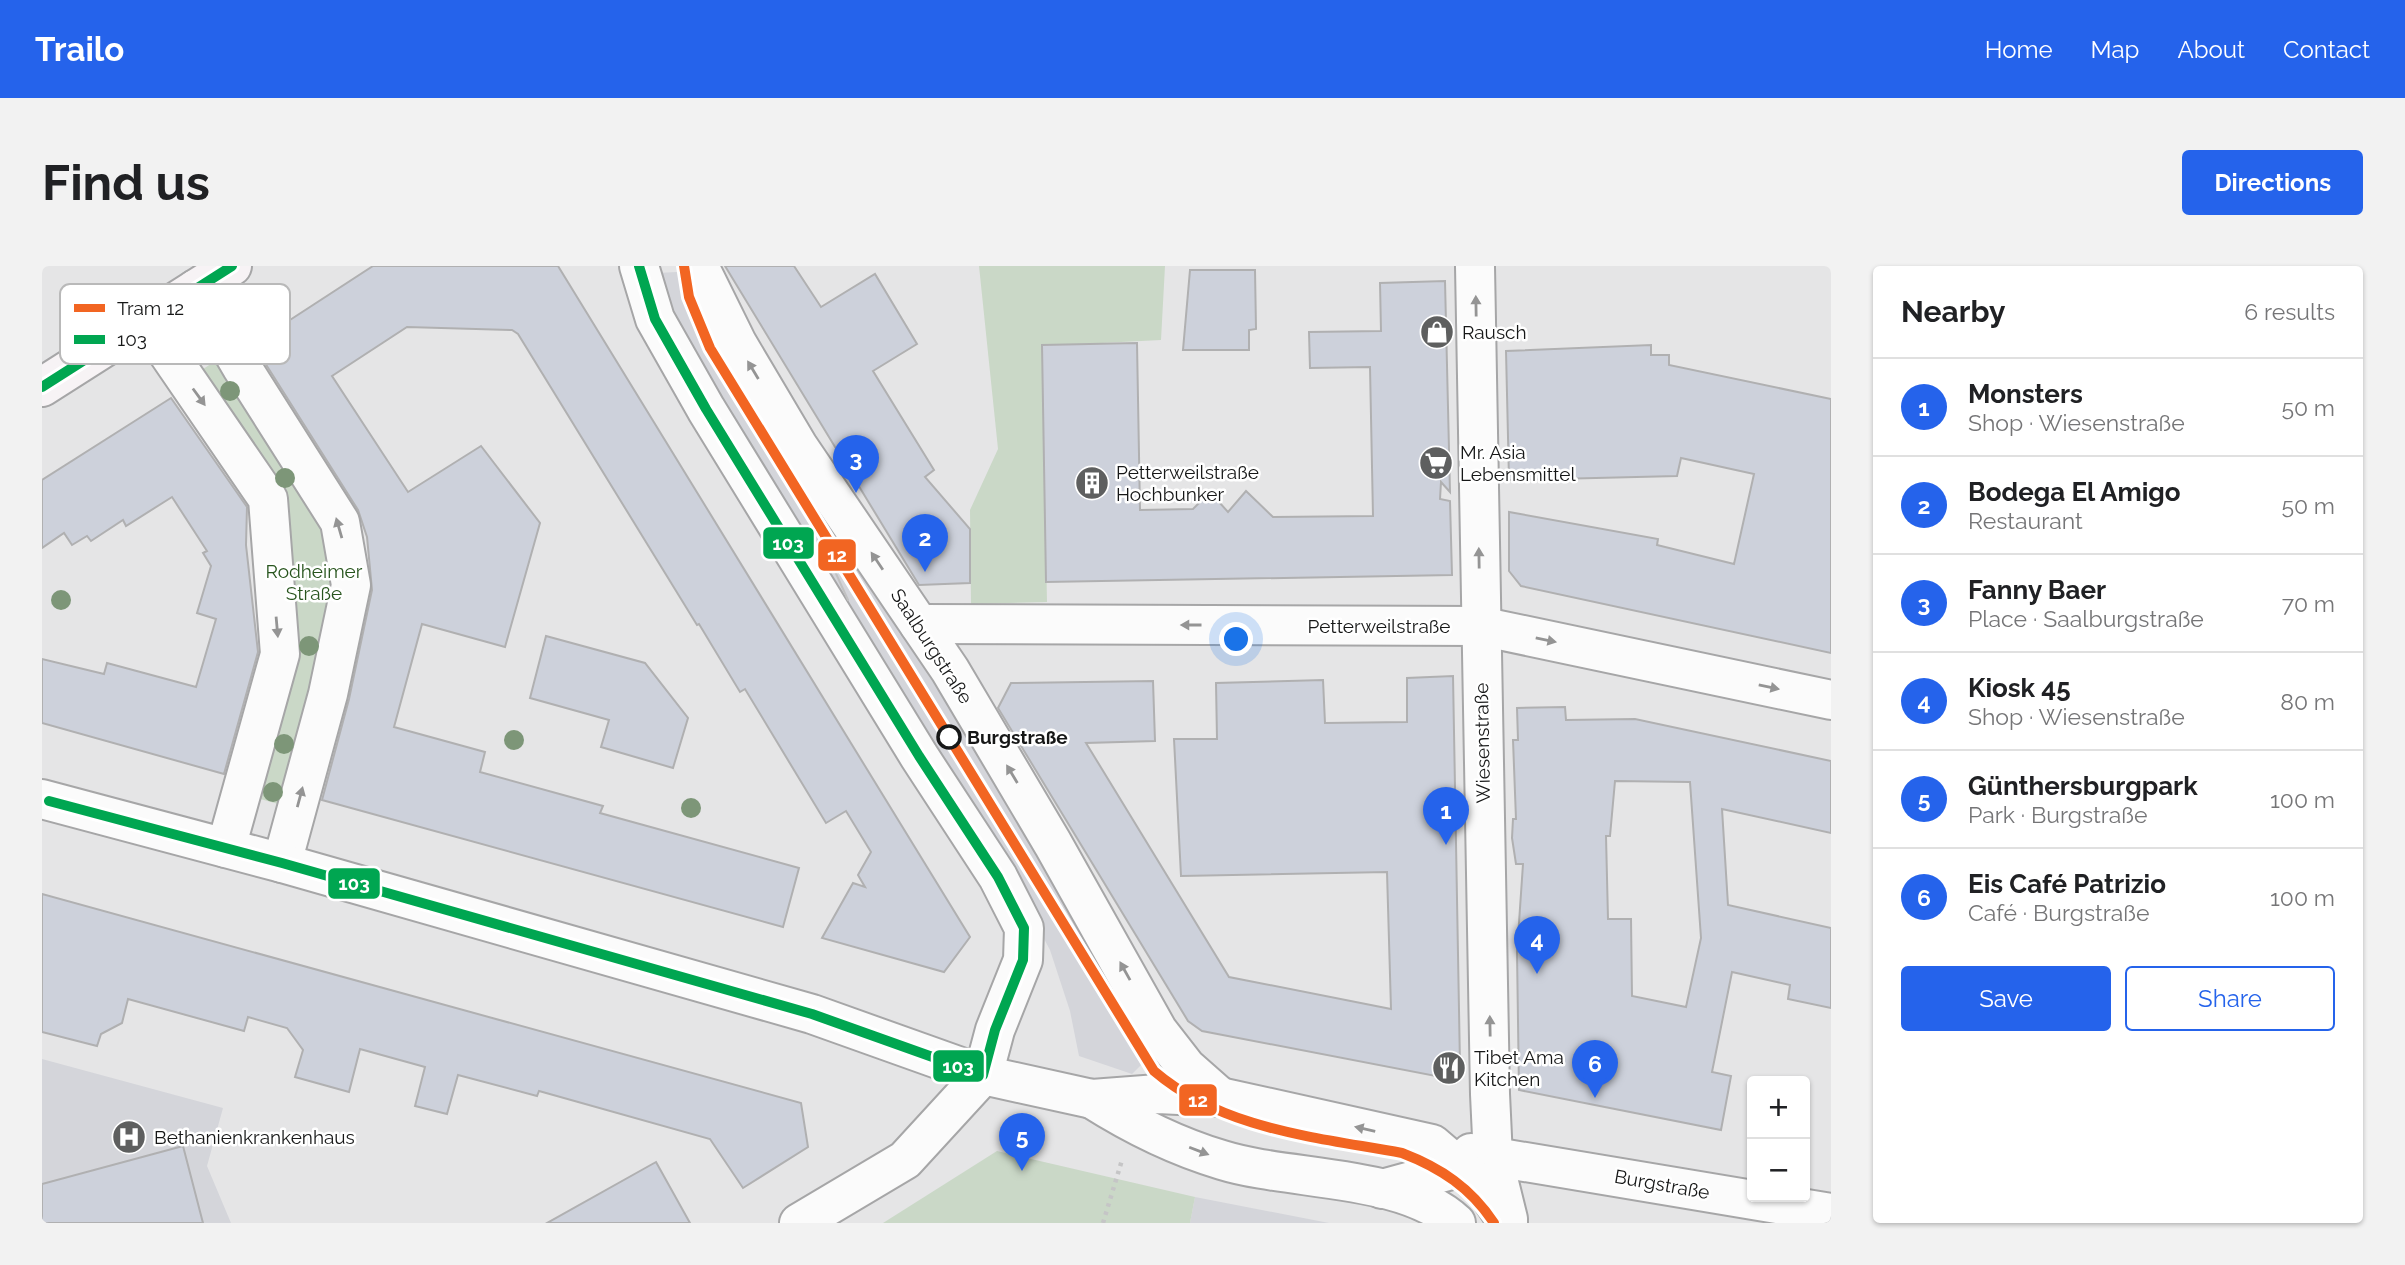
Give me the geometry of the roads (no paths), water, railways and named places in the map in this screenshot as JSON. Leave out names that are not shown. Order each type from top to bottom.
[{"type":"main road","points":[[204,284],[232,266]]},
{"type":"main road","points":[[42,387],[78,364]]},
{"type":"street","points":[[639,266],[655,319],[706,409],[919,756],[998,877],[1024,928],[1023,960],[995,1030],[983,1075],[905,1160],[799,1223]]},
{"type":"street","name":"Saalburgstraße","points":[[699,266],[737,343],[798,446],[950,670],[1053,844],[1158,1031],[1186,1067],[1220,1097]]},
{"type":"street","name":"Wiesenstraße","points":[[1462,1156],[1480,626],[1475,266]]},
{"type":"street","points":[[175,364],[268,499],[279,654],[226,848]]},
{"type":"street","points":[[242,364],[340,522],[351,585],[328,694],[282,863]]},
{"type":"street","name":"Petterweilstraße","points":[[919,624],[1480,626],[1831,700]]},
{"type":"street","name":"Burgstraße","points":[[42,799],[282,863],[811,1014],[983,1075],[1092,1099],[1158,1094],[1220,1097],[1462,1156],[1565,1167],[1831,1213]]},
{"type":"street","points":[[1092,1099],[1141,1077],[1158,1031]]},
{"type":"street","name":"Burgstraße","points":[[1092,1099],[1135,1127],[1223,1161],[1382,1189],[1424,1202],[1456,1223]]},
{"type":"street","points":[[1462,1156],[1508,1221]]},
{"type":"street","name":"Burgstraße","points":[[1382,1189],[1462,1156]]},
{"type":"tram line","name":"12","points":[[684,266],[689,297],[710,348],[1154,1071],[1181,1091],[1240,1119],[1304,1136],[1402,1153],[1416,1159],[1465,1189],[1494,1223]]},
{"type":"tram line","points":[[803,501],[848,600]]},
{"type":"place","name":"Rausch","points":[[1437,332]]},
{"type":"place","name":"Mr. Asia Lebensmittel","points":[[1436,463]]},
{"type":"place","name":"Petterweilstraße Hochbunker","points":[[1092,483]]},
{"type":"place","name":"Fanny Baer","points":[[856,493]]},
{"type":"place","name":"Bodega El Amigo","points":[[925,572]]},
{"type":"place","name":"Burgstraße","points":[[949,737]]},
{"type":"place","name":"Monsters","points":[[1446,845]]},
{"type":"place","name":"Kiosk 45","points":[[1537,974]]},
{"type":"place","name":"Tibet Ama Kitchen","points":[[1449,1068]]},
{"type":"place","name":"Eis Café Patrizio","points":[[1595,1098]]},
{"type":"place","name":"Bethanienkrankenhaus","points":[[129,1137]]},
{"type":"place","name":"Günthersburgpark","points":[[1022,1171]]},
{"type":"park label","name":"Rodheimer Straße","points":[[314,582]]}]
